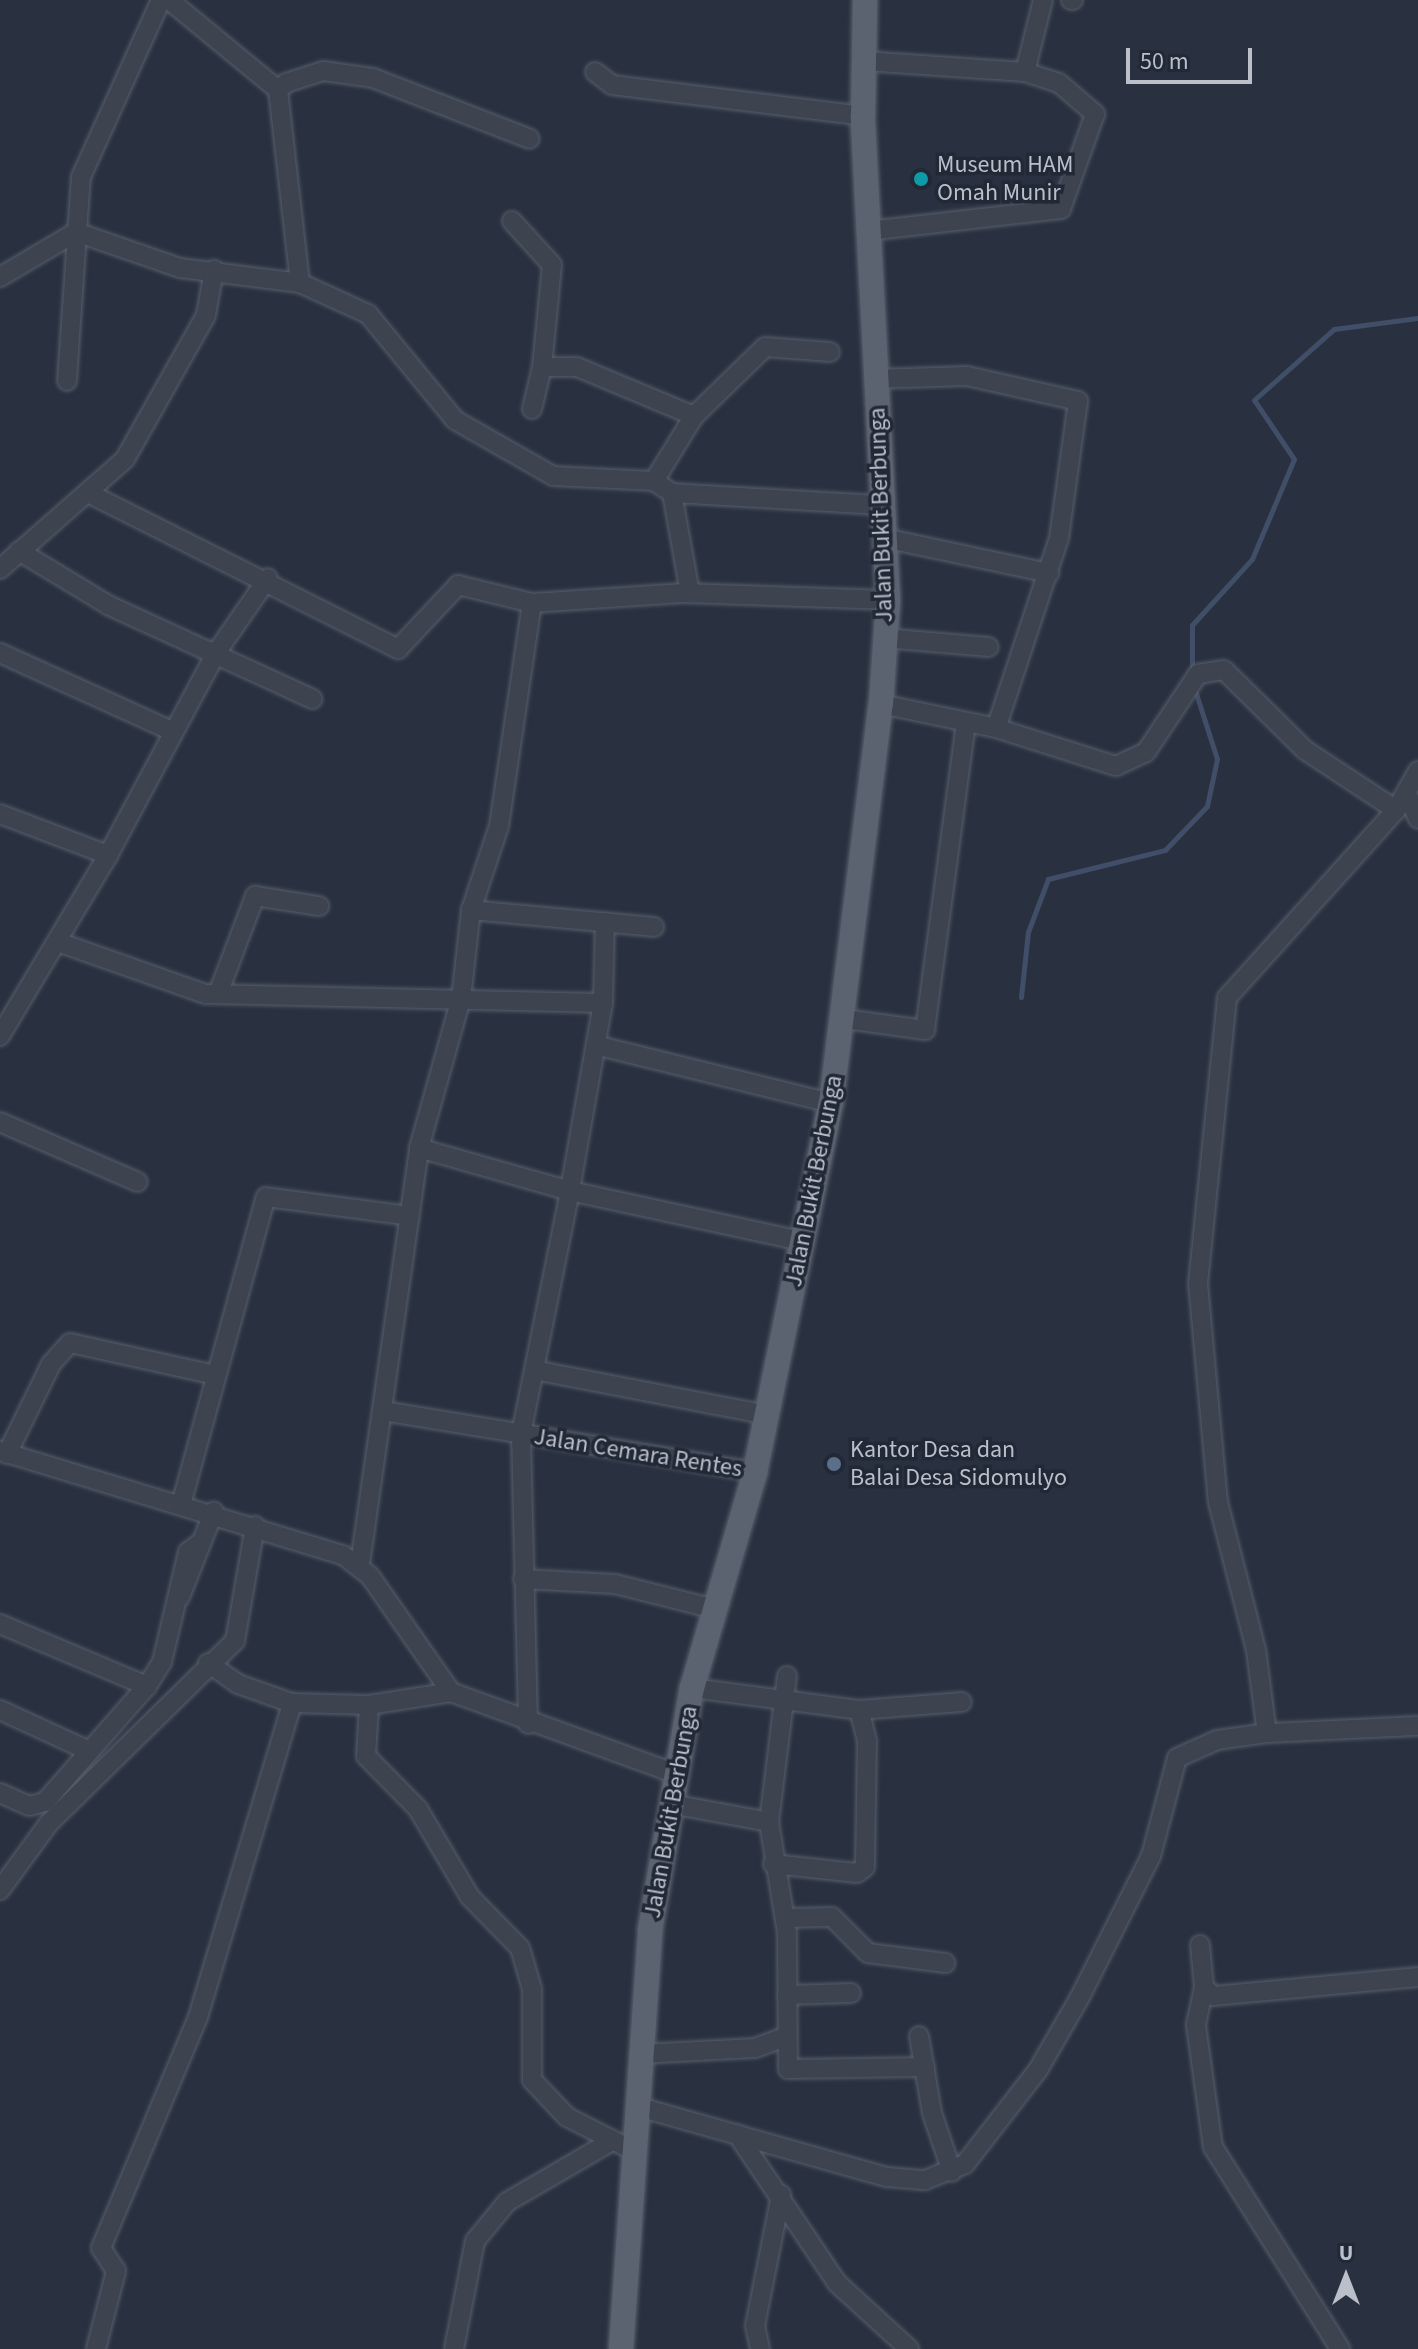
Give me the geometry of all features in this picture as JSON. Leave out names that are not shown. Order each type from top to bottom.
[{"type":"main road","name":"Jalan Bukit Berbunga","points":[[621,2349],[650,1930],[692,1688],[755,1472],[831,1103],[845,1019],[881,704],[888,600],[863,116],[865,0]]},
{"type":"street","points":[[67,381],[81,177],[161,0]]},
{"type":"street","points":[[169,0],[278,90],[300,283]]},
{"type":"street","points":[[1025,72],[1043,0]]},
{"type":"street","points":[[864,61],[1025,72],[1059,83],[1095,110],[1063,207],[868,231]]},
{"type":"street","points":[[278,90],[309,73],[348,72],[530,139]]},
{"type":"street","points":[[595,72],[612,85],[863,116]]},
{"type":"street","points":[[512,221],[552,265],[542,367],[532,409]]},
{"type":"street","points":[[0,277],[76,232],[171,265],[300,283],[368,314],[455,420],[553,476],[654,481],[672,493],[883,505]]},
{"type":"street","points":[[0,569],[92,495],[148,425],[206,315],[214,270]]},
{"type":"street","points":[[654,481],[694,416],[769,345],[830,352]]},
{"type":"street","points":[[542,367],[577,367],[694,416]]},
{"type":"street","points":[[875,379],[967,376],[1077,399],[1049,573],[996,728]]},
{"type":"street","points":[[672,493],[690,593]]},
{"type":"street","points":[[92,495],[268,578],[398,649],[454,586],[532,603],[690,593],[888,600]]},
{"type":"street","points":[[884,538],[1049,573]]},
{"type":"street","points":[[19,551],[108,605],[312,699]]},
{"type":"street","points":[[0,1036],[108,855],[216,653],[268,578]]},
{"type":"street","points":[[360,1564],[419,1148],[461,999],[471,910],[499,826],[532,603]]},
{"type":"street","points":[[884,638],[989,647]]},
{"type":"street","points":[[0,653],[172,731]]},
{"type":"street","points":[[881,704],[996,728],[1052,751],[1129,764],[1146,752],[1192,679],[1232,674],[1305,750],[1396,810]]},
{"type":"street","points":[[845,1019],[925,1030],[966,724]]},
{"type":"street","points":[[1267,1733],[1256,1650],[1218,1502],[1199,1318],[1200,1223],[1222,1015],[1234,982],[1396,810],[1418,771]]},
{"type":"street","points":[[1407,794],[1418,819]]},
{"type":"street","points":[[0,814],[108,855]]},
{"type":"street","points":[[219,991],[255,896],[319,906]]},
{"type":"street","points":[[471,910],[654,927]]},
{"type":"street","points":[[528,1724],[521,1435],[599,1046],[605,922]]},
{"type":"street","points":[[58,942],[172,988],[603,1003]]},
{"type":"street","points":[[599,1046],[831,1103]]},
{"type":"street","points":[[0,1122],[138,1182]]},
{"type":"street","points":[[419,1148],[570,1191],[801,1241]]},
{"type":"street","points":[[182,1501],[266,1197],[410,1216]]},
{"type":"street","points":[[216,1375],[70,1343],[51,1364],[3,1452],[214,1511],[360,1564],[451,1692]]},
{"type":"street","points":[[534,1370],[768,1415]]},
{"type":"street","name":"Jalan Cemara Rentes","points":[[383,1411],[755,1472]]},
{"type":"street","points":[[0,1793],[39,1805],[147,1686],[214,1511]]},
{"type":"street","points":[[0,1890],[49,1823],[208,1663],[226,1652],[243,1623],[255,1526]]},
{"type":"street","points":[[523,1579],[615,1584],[715,1609]]},
{"type":"street","points":[[0,1624],[147,1686]]},
{"type":"street","points":[[208,1663],[238,1684],[292,1703],[369,1705],[451,1692],[528,1724],[676,1774]]},
{"type":"street","points":[[787,1676],[769,1822],[773,1864],[785,1918],[787,1995],[782,2038],[793,2073],[925,2067]]},
{"type":"street","points":[[692,1688],[859,1710],[962,1702]]},
{"type":"street","points":[[96,2349],[116,2275],[101,2248],[198,2017],[292,1703]]},
{"type":"street","points":[[369,1705],[366,1756],[418,1809],[470,1897],[520,1948],[532,1989],[532,2080],[567,2117],[636,2152]]},
{"type":"street","points":[[0,1710],[89,1751]]},
{"type":"street","points":[[773,1864],[857,1873],[865,1867],[867,1741],[859,1710]]},
{"type":"street","points":[[639,2107],[887,2177],[925,2180],[952,2172],[987,2143],[1080,1997],[1151,1856],[1177,1758],[1217,1740],[1267,1733],[1418,1726]]},
{"type":"street","points":[[671,1804],[769,1822]]},
{"type":"street","points":[[785,1918],[832,1917],[868,1953],[945,1963]]},
{"type":"street","points":[[1200,1945],[1204,1987],[1196,2025],[1213,2147],[1340,2349]]},
{"type":"street","points":[[1204,1987],[1213,1996],[1418,1977]]},
{"type":"street","points":[[787,1995],[851,1993]]},
{"type":"street","points":[[919,2036],[952,2172]]},
{"type":"street","points":[[641,2054],[755,2048],[782,2038]]},
{"type":"street","points":[[737,2134],[781,2195],[837,2283],[909,2349]]},
{"type":"street","points":[[454,2349],[466,2258],[490,2220],[507,2202],[612,2141]]},
{"type":"street","points":[[760,2349],[755,2326],[781,2195]]},
{"type":"waterway","points":[[1192,672],[1192,625],[1252,559],[1294,459],[1254,400],[1334,329],[1418,318]]},
{"type":"waterway","points":[[1021,997],[1028,932],[1048,879],[1165,850],[1207,806],[1217,759],[1195,690]]},
{"type":"place","name":"Museum HAM Omah Munir","points":[[921,179]]},
{"type":"place","name":"Kantor Desa dan Balai Desa Sidomulyo","points":[[834,1464]]}]
